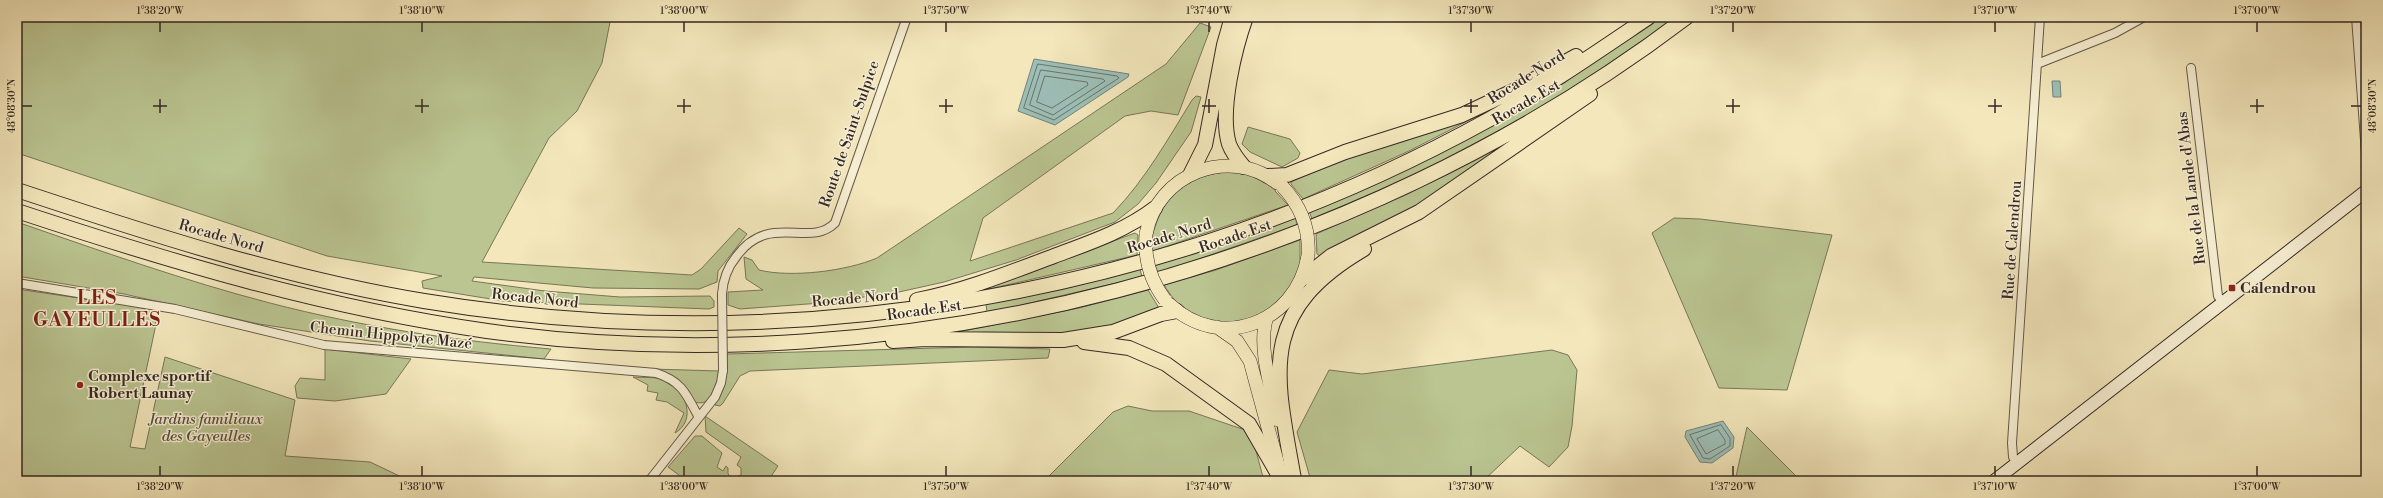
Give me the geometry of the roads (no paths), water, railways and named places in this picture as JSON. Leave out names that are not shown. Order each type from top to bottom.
[{"type":"highway","points":[[1191,174],[1197,166],[1205,145],[1222,51],[1232,17]]},
{"type":"highway","points":[[1244,167],[1229,145],[1227,128],[1232,71],[1246,17]]},
{"type":"highway","points":[[1268,176],[1288,176],[1345,152],[1430,126],[1476,109],[1513,91],[1648,17]]},
{"type":"highway","name":"Rocade Nord","points":[[17,190],[196,247],[312,278],[401,297],[492,311],[604,321],[701,324],[842,317],[939,306],[1034,289],[1128,267],[1196,246],[1292,212],[1432,149],[1551,83],[1648,17]]},
{"type":"highway","points":[[1302,278],[1331,256],[1419,212],[1641,58],[1682,21]]},
{"type":"highway","name":"Rocade Est","points":[[744,343],[872,335],[991,318],[1083,299],[1232,256],[1364,204],[1478,149],[1587,86],[1682,21]]},
{"type":"highway","points":[[701,324],[866,307],[949,293],[1042,261],[1120,230],[1137,221],[1155,208]]},
{"type":"highway","points":[[17,211],[190,266],[308,298],[384,314],[491,331],[603,342],[815,344],[926,339],[1063,340],[1130,348],[1166,364],[1249,424],[1288,480]]},
{"type":"highway","points":[[1288,480],[1279,378],[1280,355],[1289,322],[1304,296],[1322,277],[1344,261],[1403,227],[1419,212]]},
{"type":"highway","points":[[1063,340],[1113,332],[1161,314],[1177,311]]},
{"type":"main road","points":[[1222,165],[1244,167],[1268,176],[1282,186],[1294,201],[1303,218],[1308,237],[1308,256],[1302,278],[1289,299],[1268,317],[1243,326],[1217,327],[1198,323],[1177,311],[1165,300],[1155,285],[1148,269],[1145,251],[1146,234],[1155,208],[1170,188],[1191,174],[1222,165]]},
{"type":"main road","points":[[1994,481],[2366,191]]},
{"type":"main road","points":[[1268,317],[1265,324],[1265,345],[1270,384],[1288,480]]},
{"type":"main road","points":[[1217,327],[1236,341],[1250,361],[1288,480]]},
{"type":"street","name":"Route de Saint-Sulpice","points":[[649,481],[698,416],[715,397],[721,383],[723,370],[723,282],[728,268],[739,252],[752,240],[778,231],[825,231],[835,223],[907,17]]},
{"type":"street","name":"Rue de Calendrou","points":[[2017,463],[2013,457],[2012,442],[2040,17]]},
{"type":"street","points":[[2037,64],[2115,34],[2144,17]]},
{"type":"street","points":[[2356,17],[2366,154]]},
{"type":"street","name":"Rue de la Lande d'Abas","points":[[2191,68],[2218,296],[2223,302]]},
{"type":"street","name":"Chemin Hippolyte Mazé","points":[[17,283],[175,309],[324,345],[656,373],[679,384],[698,416]]},
{"type":"water","points":[[1034,59],[1129,74],[1128,77],[1055,125],[1018,111]]},
{"type":"water","points":[[2052,81],[2060,81],[2061,97],[2053,97]]},
{"type":"water","points":[[1723,421],[1734,437],[1733,448],[1712,463],[1700,462],[1685,437],[1686,431]]},
{"type":"place","name":"Calendrou","points":[[2232,288]]},
{"type":"place","name":"Complexe sportif Robert Launay","points":[[80,385]]},
{"type":"district","name":"LES GAYEULLES","points":[[97,308]]},
{"type":"park label","name":"Jardins familiaux des Gayeulles","points":[[206,428]]}]
